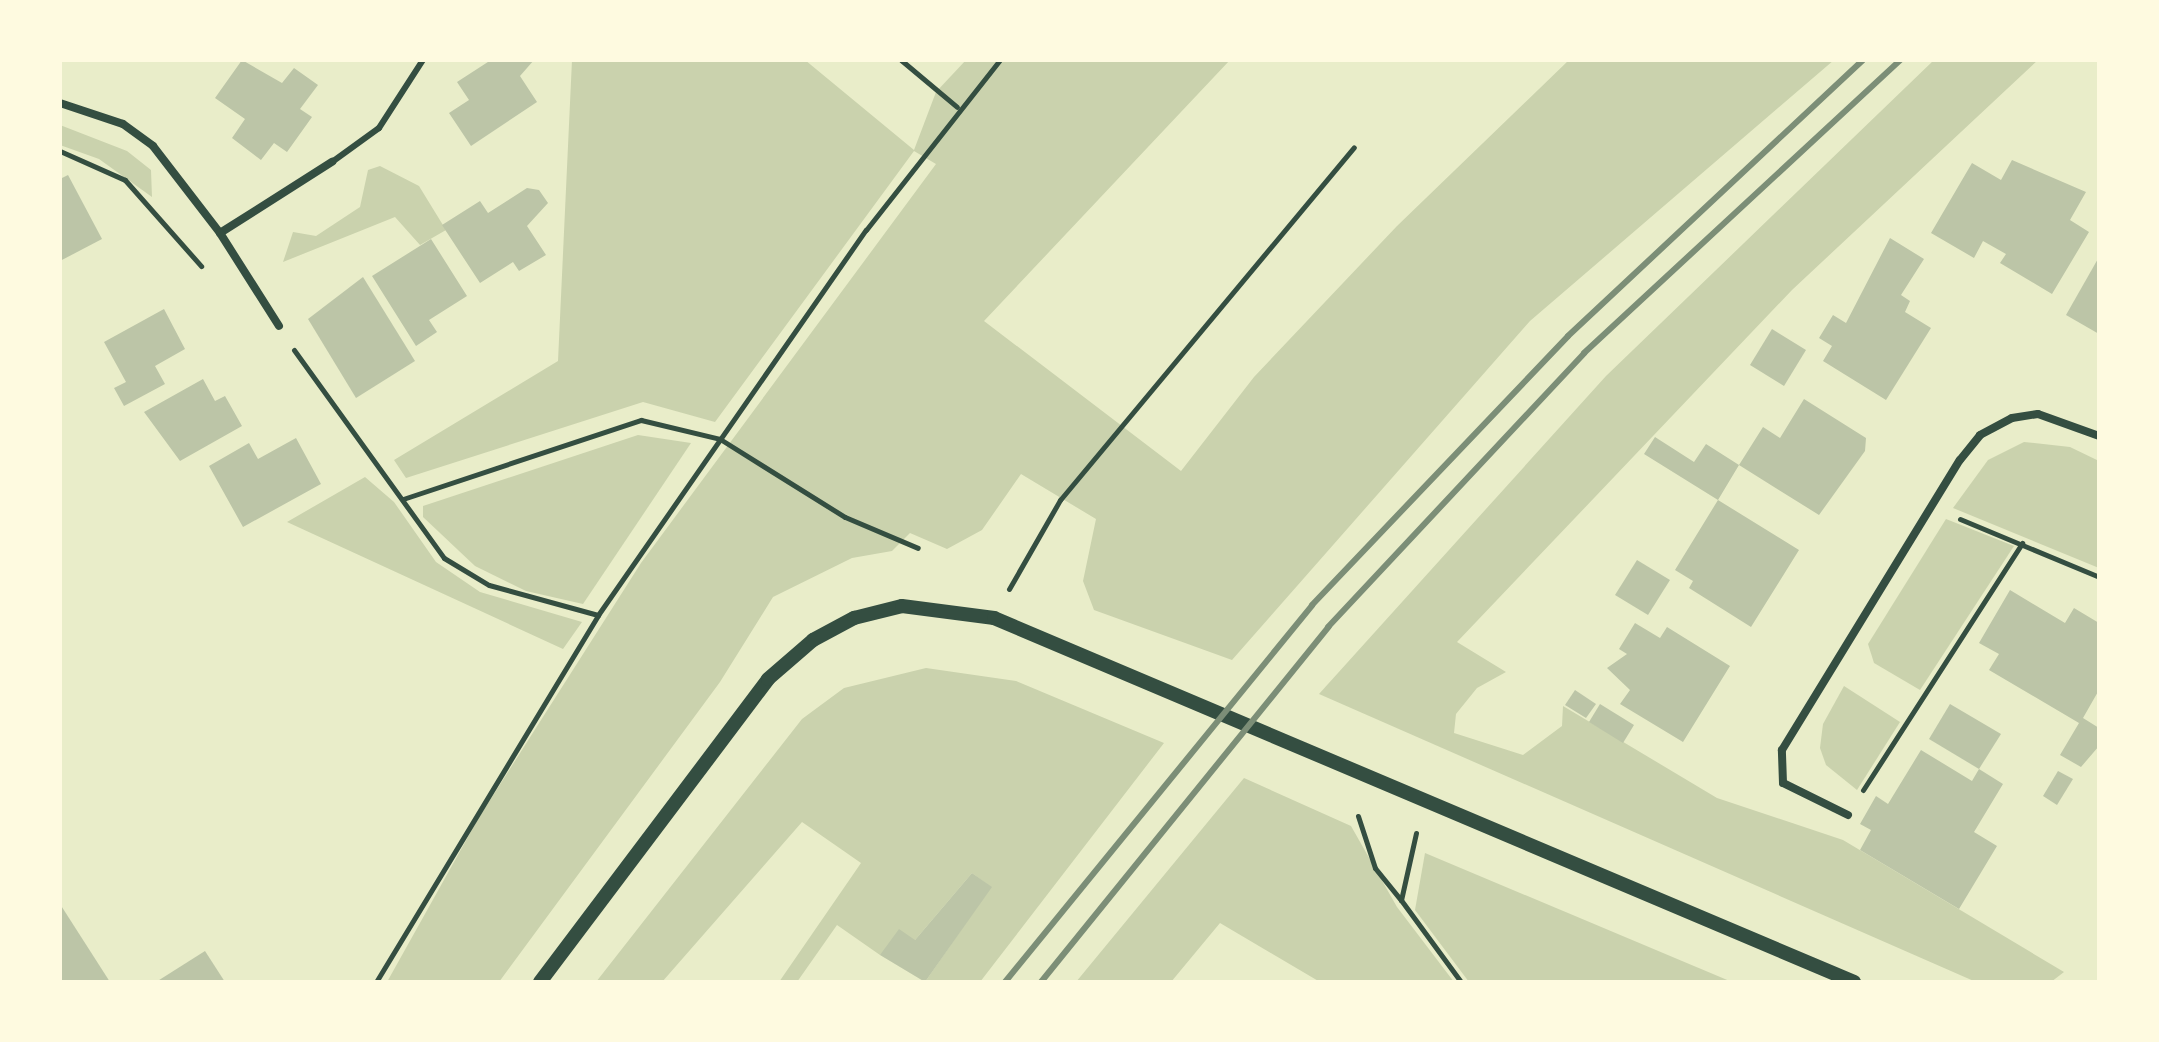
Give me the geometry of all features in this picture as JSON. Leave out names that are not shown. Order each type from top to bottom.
[{"type":"street","points":[[60,103],[123,124],[153,146],[220,233],[279,326]]},
{"type":"street","points":[[220,233],[332,162]]},
{"type":"street","points":[[1848,815],[1783,783],[1782,750],[1930,508],[1980,435],[2012,418],[2038,414],[2099,436]]},
{"type":"street","points":[[540,982],[730,723],[813,640],[854,618],[902,606],[994,618],[1199,700],[1854,982]]},
{"type":"lane","points":[[332,162],[379,128],[423,60]]},
{"type":"path","points":[[901,60],[957,107]]},
{"type":"path","points":[[376,982],[598,615],[957,107],[1000,60]]},
{"type":"path","points":[[994,618],[1060,500],[1354,147]]},
{"type":"path","points":[[60,151],[125,180],[149,201],[189,260],[215,274]]},
{"type":"path","points":[[279,326],[444,558],[489,585],[598,615]]},
{"type":"path","points":[[403,499],[641,420],[720,439],[845,517],[918,548]]},
{"type":"path","points":[[1930,508],[2099,577]]},
{"type":"path","points":[[1848,815],[2022,543]]},
{"type":"path","points":[[1358,816],[1375,868],[1461,982]]},
{"type":"path","points":[[1401,900],[1414,839]]},
{"type":"green space","points":[[572,60],[805,60],[914,150],[936,92],[966,60],[1230,60],[984,321],[1181,471],[1254,377],[1397,226],[1569,60],[1834,60],[1530,321],[1232,660],[1094,610],[1083,581],[1096,519],[1021,474],[982,530],[947,549],[910,533],[892,551],[852,558],[773,597],[720,682],[499,982],[387,982],[478,819],[641,563],[936,164],[914,151],[715,422],[643,402],[406,478],[394,460],[558,361]]},
{"type":"green space","points":[[1934,60],[2038,60],[1792,290],[1457,642],[1506,672],[1477,688],[1456,714],[1454,733],[1523,755],[1562,726],[1563,706],[1717,798],[1843,840],[2064,972],[2051,982],[1976,982],[1319,694],[1606,376]]},
{"type":"green space","points":[[60,125],[127,151],[151,170],[152,197],[99,159],[60,145]]},
{"type":"green space","points":[[380,166],[419,186],[446,230],[420,245],[395,217],[283,262],[293,232],[316,236],[360,207],[368,170]]},
{"type":"green space","points":[[638,435],[691,443],[583,604],[526,591],[475,566],[423,517],[423,506]]},
{"type":"green space","points":[[2024,442],[2070,447],[2099,461],[2099,568],[1953,508],[1988,460]]},
{"type":"green space","points":[[365,477],[394,502],[436,562],[480,592],[582,622],[563,649],[287,522]]},
{"type":"green space","points":[[1946,519],[2014,546],[1920,690],[1874,663],[1868,644]]},
{"type":"green space","points":[[926,668],[1016,681],[1164,743],[980,982],[925,982],[991,887],[972,873],[915,940],[880,955],[837,925],[797,982],[779,982],[861,863],[802,822],[662,982],[596,982],[802,719],[844,688]]},
{"type":"green space","points":[[1844,686],[1900,722],[1857,790],[1826,765],[1820,748],[1823,724]]},
{"type":"green space","points":[[1244,778],[1351,826],[1397,907],[1454,982],[1320,982],[1220,923],[1171,982],[1076,982]]},
{"type":"green space","points":[[1425,853],[1732,982],[1469,982],[1415,910]]},
{"type":"building","points":[[242,60],[282,83],[294,68],[318,85],[300,109],[312,117],[287,152],[274,143],[261,160],[232,138],[245,119],[215,98]]},
{"type":"building","points":[[491,60],[534,60],[520,76],[537,102],[471,146],[449,113],[469,100],[457,82]]},
{"type":"building","points":[[2012,160],[2086,192],[2070,220],[2089,232],[2052,294],[2000,263],[2006,254],[1983,241],[1974,258],[1931,233],[1972,163],[2001,180]]},
{"type":"building","points":[[68,175],[102,239],[60,261],[60,179]]},
{"type":"building","points":[[527,188],[539,190],[548,203],[527,226],[546,255],[519,271],[513,262],[480,283],[442,225],[480,201],[488,213]]},
{"type":"building","points":[[1890,238],[1924,259],[1901,295],[1910,301],[1905,312],[1931,328],[1886,400],[1823,361],[1832,346],[1819,338],[1833,315],[1846,323]]},
{"type":"building","points":[[431,239],[467,296],[429,320],[437,332],[416,346],[372,276]]},
{"type":"building","points":[[2099,257],[2099,334],[2066,315]]},
{"type":"building","points":[[363,277],[415,361],[356,398],[308,319]]},
{"type":"building","points":[[164,309],[185,349],[155,366],[165,384],[124,406],[114,388],[126,382],[104,342]]},
{"type":"building","points":[[1772,329],[1806,350],[1784,386],[1750,365]]},
{"type":"building","points":[[203,379],[215,401],[225,396],[242,426],[180,461],[144,412]]},
{"type":"building","points":[[1804,399],[1866,438],[1865,451],[1819,515],[1739,465],[1763,427],[1780,438]]},
{"type":"building","points":[[1655,437],[1694,462],[1706,444],[1739,465],[1718,500],[1644,454]]},
{"type":"building","points":[[296,438],[321,484],[243,527],[209,466],[249,443],[258,459]]},
{"type":"building","points":[[1718,500],[1799,550],[1751,627],[1689,588],[1693,581],[1675,570]]},
{"type":"building","points":[[1637,560],[1670,580],[1648,615],[1615,595]]},
{"type":"building","points":[[2010,590],[2065,623],[2074,608],[2099,623],[2099,690],[2083,718],[2099,728],[2099,746],[2081,767],[2060,755],[2079,723],[1989,670],[1999,654],[1979,643]]},
{"type":"building","points":[[1635,623],[1660,638],[1667,627],[1730,666],[1683,742],[1620,704],[1630,690],[1607,668],[1627,654],[1619,649]]},
{"type":"building","points":[[1575,690],[1596,704],[1586,718],[1565,705]]},
{"type":"building","points":[[1600,704],[1634,725],[1623,743],[1589,722]]},
{"type":"building","points":[[1950,704],[2001,734],[1979,769],[1929,739]]},
{"type":"building","points":[[1921,750],[1972,781],[1979,769],[2003,784],[1974,832],[1997,846],[1959,909],[1860,850],[1871,830],[1860,824],[1876,796],[1888,804]]},
{"type":"building","points":[[2058,771],[2073,779],[2057,805],[2043,796]]},
{"type":"building","points":[[972,873],[992,887],[925,982],[880,955],[899,929],[915,940]]},
{"type":"building","points":[[60,904],[110,982],[60,982]]},
{"type":"building","points":[[205,951],[225,982],[156,982]]},
{"type":"railway","points":[[1005,982],[1312,605],[1568,336],[1863,60]]},
{"type":"railway","points":[[1041,982],[1328,627],[1584,353],[1900,60]]}]
